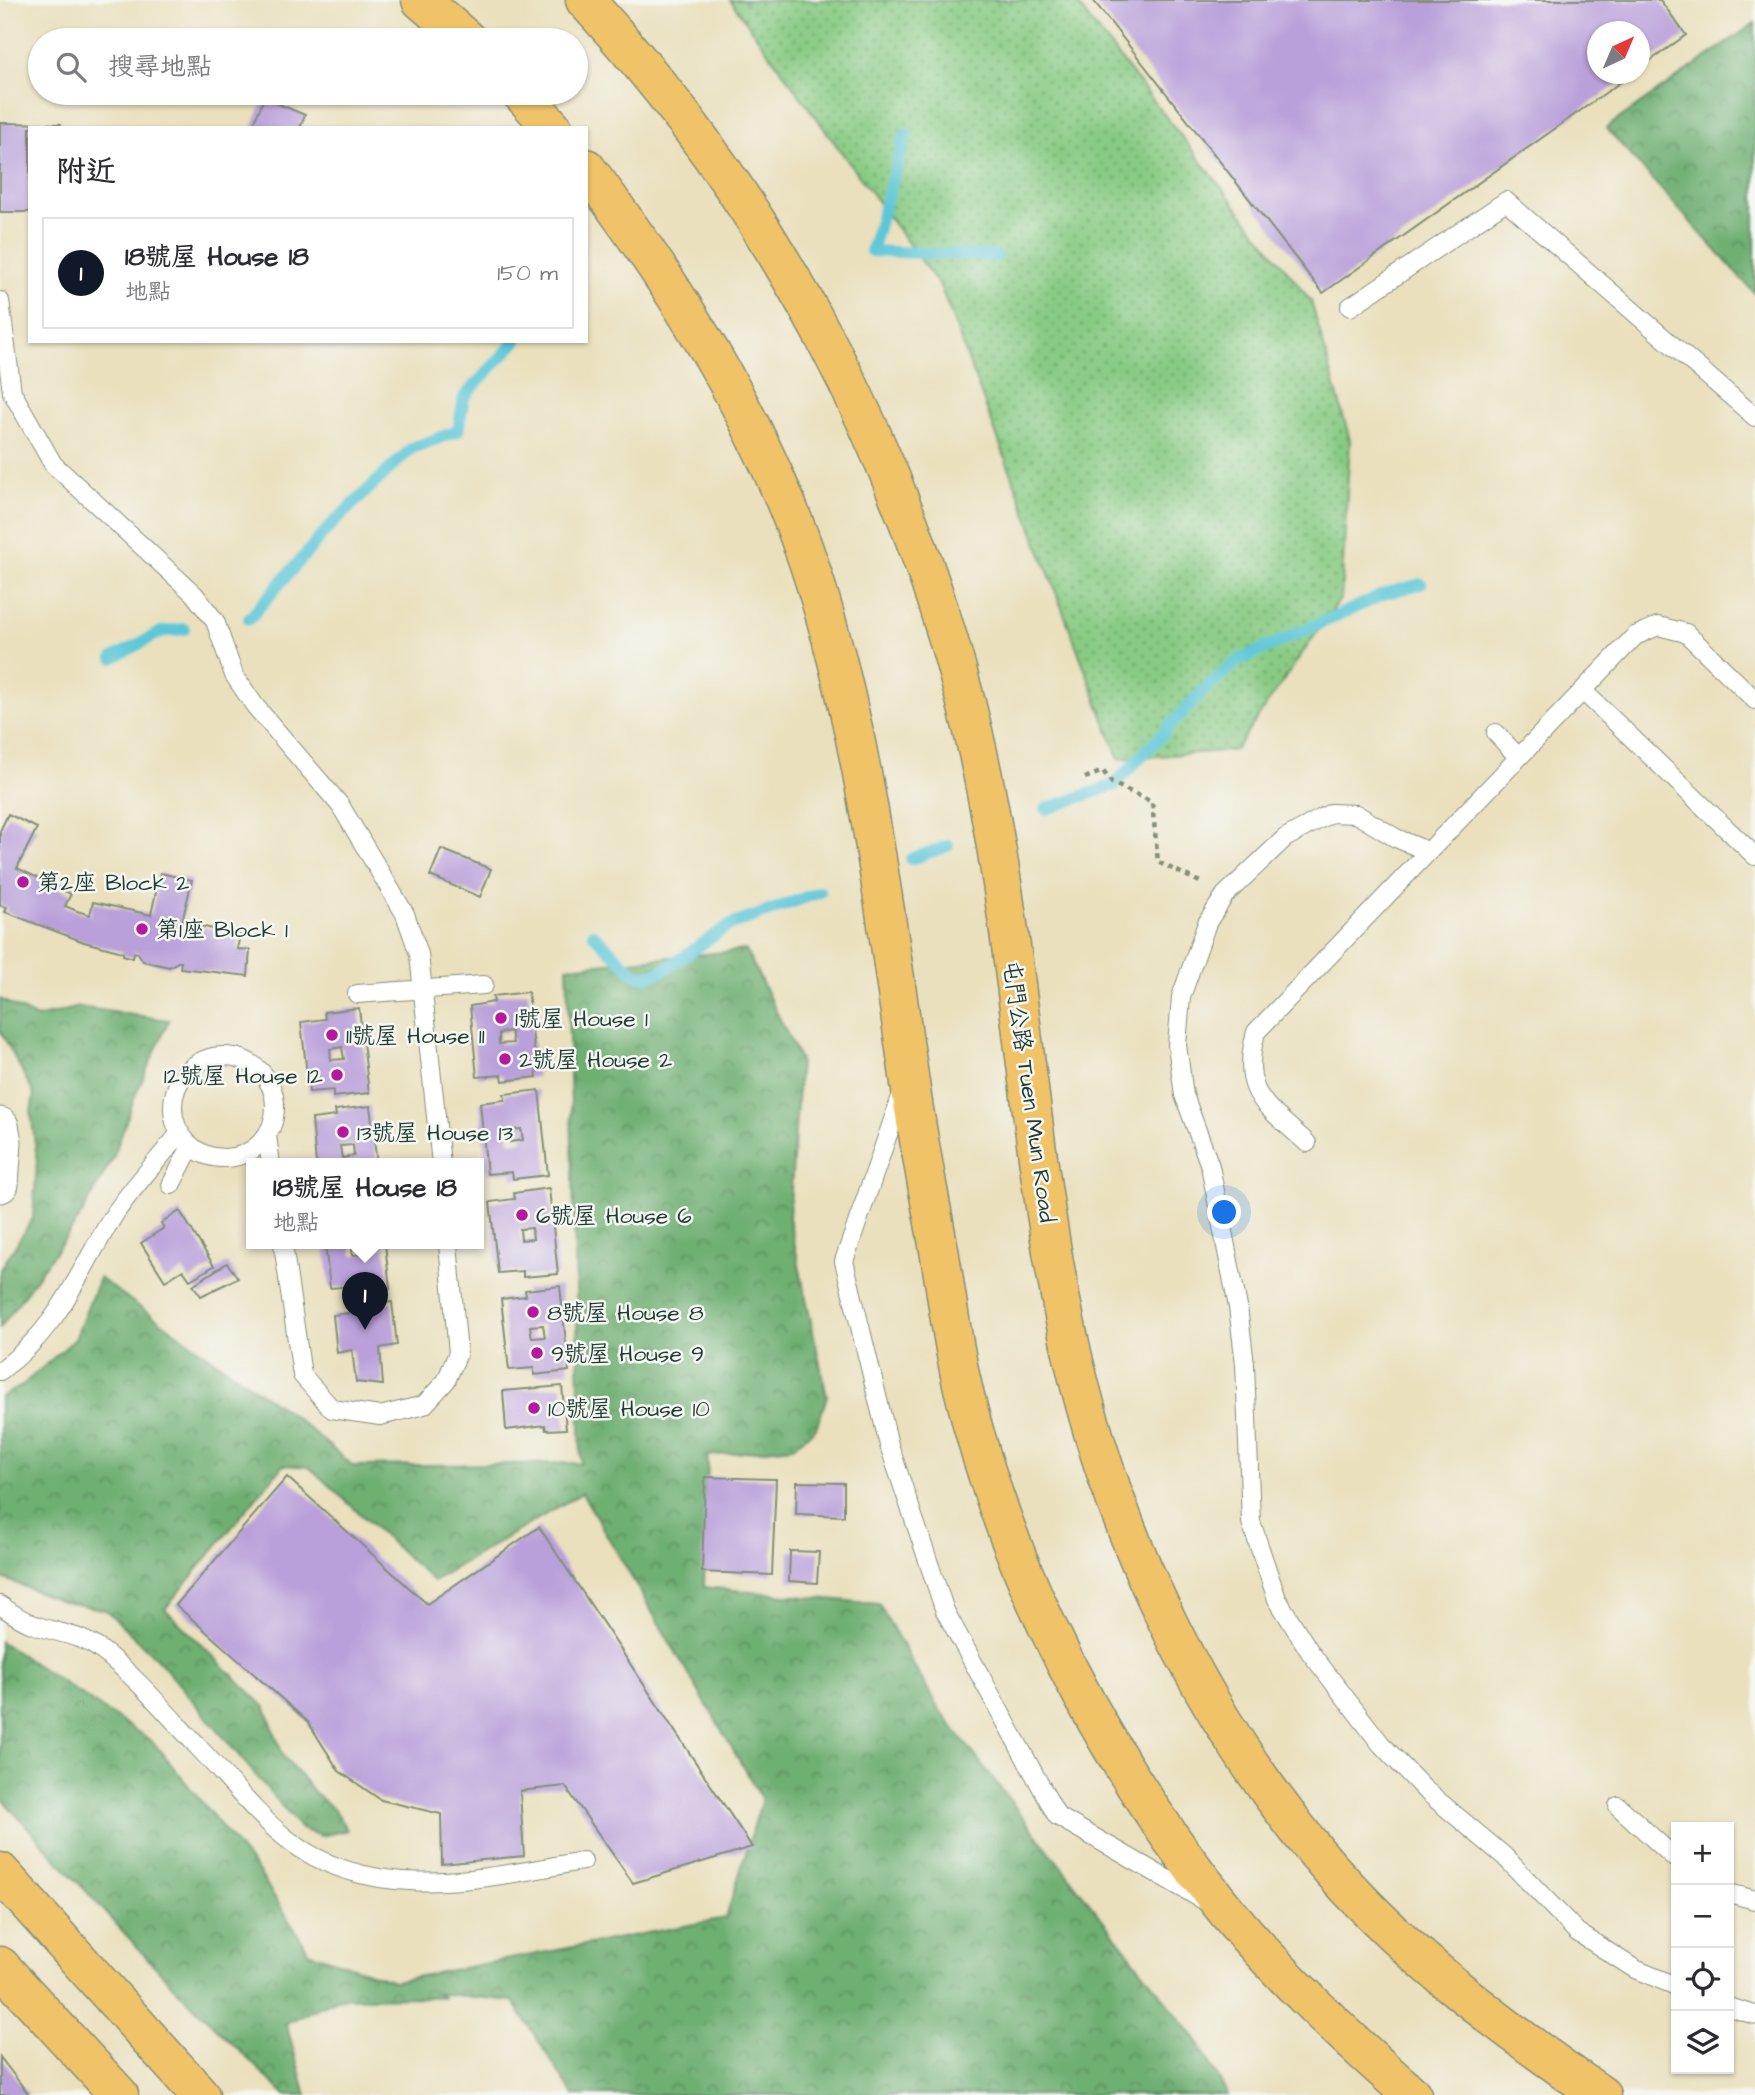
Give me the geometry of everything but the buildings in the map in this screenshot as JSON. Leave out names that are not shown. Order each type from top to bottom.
[{"type":"main road","points":[[421,0],[453,28]]},
{"type":"main road","name":"屯門公路 Tuen Mun Road","points":[[585,0],[696,132],[773,244],[841,366],[906,514],[956,664],[990,816],[1068,1336],[1109,1483],[1139,1559],[1174,1633],[1216,1710],[1264,1782],[1318,1854],[1431,1968],[1523,2042],[1601,2095]]},
{"type":"main road","points":[[532,105],[551,126]]},
{"type":"main road","points":[[588,171],[675,293],[710,350],[779,486],[808,563],[849,715],[881,870],[909,1076],[962,1388],[1003,1518],[1046,1627],[1105,1733],[1167,1832],[1229,1915],[1298,1989],[1412,2095]]},
{"type":"main road","points":[[0,1872],[200,2095]]},
{"type":"main road","points":[[0,1966],[119,2095]]},
{"type":"street","points":[[0,1126],[3,1142],[0,1184]]},
{"type":"lane","points":[[1350,307],[1506,201],[1755,418]]},
{"type":"lane","points":[[0,301],[12,392],[53,464],[194,594],[215,621],[234,675],[255,706],[340,805],[405,914],[419,954],[440,1158]]},
{"type":"lane","points":[[1307,1143],[1255,1095],[1251,1052],[1256,1032],[1426,851],[1584,692],[1635,636],[1658,626],[1686,633],[1755,701]]},
{"type":"lane","points":[[1584,692],[1755,856]]},
{"type":"lane","points":[[1496,733],[1518,757]]},
{"type":"lane","points":[[1426,851],[1396,838],[1356,814],[1331,813],[1285,838],[1225,895],[1207,923],[1181,997],[1177,1045],[1184,1095],[1210,1166],[1238,1307],[1245,1364],[1251,1522],[1277,1599],[1310,1652],[1381,1744],[1424,1789],[1504,1856],[1577,1932],[1635,1969],[1671,1984]]},
{"type":"lane","points":[[357,994],[484,985]]},
{"type":"lane","points":[[218,1056],[234,1057],[250,1063],[263,1073],[272,1088],[276,1104],[274,1121],[267,1136],[255,1148],[231,1157],[206,1154],[186,1139],[174,1117],[173,1100],[178,1084],[202,1061],[218,1056]]},
{"type":"lane","points":[[909,1076],[844,1261],[889,1445],[945,1611],[1057,1816],[1229,1915]]},
{"type":"lane","points":[[267,1136],[270,1158]]},
{"type":"lane","points":[[170,1185],[186,1139]]},
{"type":"lane","points":[[0,1371],[21,1356],[54,1321],[117,1211],[186,1139]]},
{"type":"lane","points":[[284,1249],[302,1375],[332,1409],[380,1416],[424,1405],[446,1381],[458,1353],[448,1249]]},
{"type":"lane","points":[[0,1605],[32,1624],[68,1633],[100,1649],[286,1839],[330,1864],[382,1881],[443,1882],[583,1861]]},
{"type":"lane","points":[[1618,1806],[1671,1854]]},
{"type":"lane","points":[[1734,1894],[1755,1900]]},
{"type":"lane","points":[[1734,2009],[1755,2015]]},
{"type":"path","points":[[1085,778],[1103,771],[1112,783],[1152,802],[1158,862],[1203,884]]},
{"type":"green space","points":[[730,0],[1074,0],[1311,301],[1350,440],[1341,598],[1235,750],[1119,759],[941,288]]},
{"type":"green space","points":[[1755,23],[1755,294],[1606,128]]},
{"type":"green space","points":[[746,950],[800,1060],[789,1218],[827,1397],[816,1428],[793,1447],[708,1456],[704,1587],[879,1604],[938,1708],[1198,2042],[1228,2095],[573,2095],[513,2001],[435,1993],[444,1997],[339,1998],[286,2023],[306,2095],[285,2095],[172,1985],[0,1797],[0,1641],[153,1742],[260,1874],[309,1952],[394,1981],[726,1918],[762,1799],[582,1493],[433,1581],[309,1467],[283,1465],[165,1609],[266,1708],[283,1756],[317,1795],[335,1810],[347,1830],[321,1836],[301,1829],[160,1662],[106,1610],[61,1601],[0,1577],[0,1397],[20,1387],[75,1339],[99,1278],[295,1417],[353,1466],[581,1463],[567,967]]},
{"type":"green space","points":[[0,999],[37,1018],[79,1007],[169,1020],[135,1096],[113,1158],[79,1219],[0,1328],[0,1270],[33,1218],[37,1160],[31,1112],[34,1094],[0,1030]]},
{"type":"waterway","points":[[906,134],[871,251],[997,256]]},
{"type":"waterway","points":[[249,619],[331,525],[412,448],[458,431],[464,397],[514,343]]},
{"type":"waterway","points":[[1046,809],[1114,785],[1207,687],[1239,660],[1387,593],[1421,584]]},
{"type":"waterway","points":[[113,658],[161,632],[184,629]]},
{"type":"waterway","points":[[911,859],[948,846]]},
{"type":"waterway","points":[[593,934],[636,975],[646,977],[664,970],[728,926],[820,892]]},
{"type":"place","name":"第2座 Block 2","points":[[23,882]]},
{"type":"place","name":"第1座 Block 1","points":[[142,929]]},
{"type":"place","name":"1號屋 House 1","points":[[501,1018]]},
{"type":"place","name":"11號屋 House 11","points":[[332,1035]]},
{"type":"place","name":"2號屋 House 2","points":[[505,1059]]},
{"type":"place","name":"12號屋 House 12","points":[[337,1075]]},
{"type":"place","name":"13號屋 House 13","points":[[343,1132]]},
{"type":"place","name":"6號屋 House 6","points":[[522,1215]]},
{"type":"place","name":"8號屋 House 8","points":[[533,1312]]},
{"type":"place","name":"18號屋 House 18","points":[[365,1330]]},
{"type":"place","name":"9號屋 House 9","points":[[537,1353]]},
{"type":"place","name":"10號屋 House 10","points":[[534,1408]]}]
